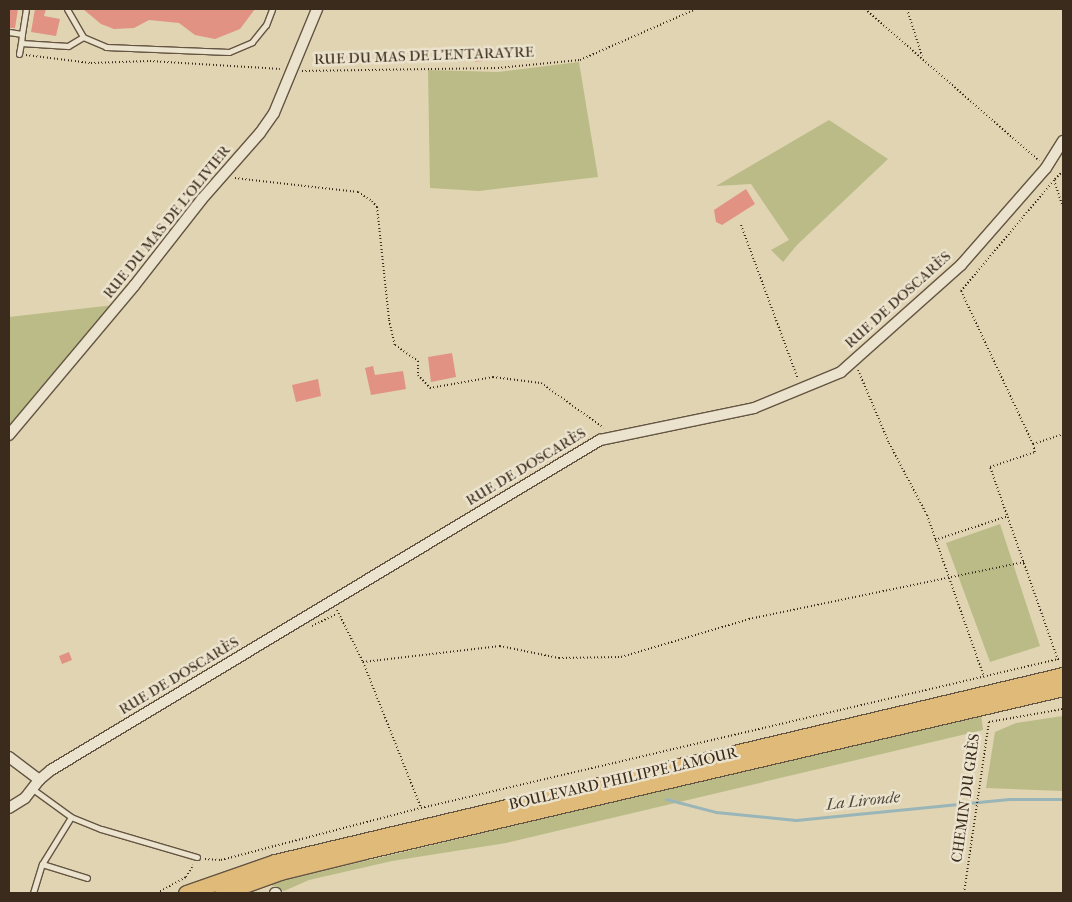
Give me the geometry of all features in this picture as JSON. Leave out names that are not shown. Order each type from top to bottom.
[{"type":"main road","name":"BOULEVARD PHILIPPE LAMOUR","points":[[186,893],[275,862],[314,852],[1063,675]]},
{"type":"main road","name":"BOULEVARD PHILIPPE LAMOUR","points":[[222,893],[280,872],[355,853],[1063,688]]},
{"type":"street","name":"RUE DU MAS DE L'OLIVIER","points":[[9,435],[274,113],[317,9]]},
{"type":"street","name":"RUE DE DOSCARÈS","points":[[39,780],[600,440],[754,408],[841,372],[961,265],[1046,168],[1063,142]]},
{"type":"street","points":[[9,757],[39,780],[34,790],[9,808]]},
{"type":"lane","points":[[20,54],[26,9]]},
{"type":"lane","points":[[67,9],[83,37],[106,47],[229,52],[252,42],[266,25],[272,9]]},
{"type":"lane","points":[[9,32],[22,34]]},
{"type":"lane","points":[[21,42],[68,46],[83,37]]},
{"type":"lane","points":[[34,790],[71,817],[101,829],[197,857]]},
{"type":"lane","points":[[33,893],[42,864],[71,817]]},
{"type":"lane","points":[[42,864],[87,878]]},
{"type":"path","name":"RUE DU MAS DE L'ENTARAYRE","points":[[20,54],[91,63],[150,60],[327,73],[498,68],[580,60],[696,9]]},
{"type":"path","points":[[865,9],[1046,168]]},
{"type":"path","points":[[907,9],[923,58]]},
{"type":"path","points":[[1058,660],[990,467],[1035,452],[1033,444],[961,291],[1063,171]]},
{"type":"path","points":[[222,178],[367,195],[377,207],[389,320],[395,345],[418,361],[418,375],[430,388],[493,378],[541,383],[617,436]]},
{"type":"path","points":[[1054,180],[1063,206]]},
{"type":"path","points":[[741,225],[799,383]]},
{"type":"path","points":[[852,362],[862,374],[889,443],[927,515],[984,677]]},
{"type":"path","points":[[1033,444],[1063,434]]},
{"type":"path","points":[[935,540],[1008,516]]},
{"type":"path","points":[[363,662],[500,646],[559,658],[621,657],[748,619],[1025,562]]},
{"type":"path","points":[[333,604],[363,662],[421,808]]},
{"type":"path","points":[[157,893],[186,877],[197,857],[221,860],[421,808],[1063,658]]},
{"type":"path","name":"CHEMIN DU GRÈS","points":[[964,893],[989,722],[1063,709]]},
{"type":"green space","points":[[579,62],[598,177],[479,191],[430,188],[428,70],[498,72]]},
{"type":"green space","points":[[829,120],[888,159],[797,245],[783,262],[771,250],[789,240],[751,184],[716,186]]},
{"type":"green space","points":[[114,305],[9,428],[9,317]]},
{"type":"green space","points":[[1000,524],[1040,646],[990,662],[946,543]]},
{"type":"green space","points":[[981,714],[983,730],[506,843],[392,861],[309,880],[284,891],[269,884]]},
{"type":"green space","points":[[1063,716],[1063,791],[986,788],[995,732],[1016,723]]},
{"type":"building","points":[[9,9],[18,9],[15,28],[9,28]]},
{"type":"building","points":[[35,9],[46,9],[44,16],[60,19],[56,36],[31,32]]},
{"type":"building","points":[[83,9],[255,9],[240,29],[215,39],[195,35],[179,23],[149,20],[134,28],[114,29],[101,24]]},
{"type":"building","points":[[489,46],[490,60],[475,62],[473,48]]},
{"type":"building","points":[[746,189],[755,204],[722,225],[716,222],[714,210]]},
{"type":"building","points":[[452,353],[456,377],[431,382],[428,357]]},
{"type":"building","points":[[373,366],[375,375],[403,371],[406,389],[371,395],[365,368]]},
{"type":"building","points":[[318,379],[321,396],[296,402],[292,385]]},
{"type":"building","points":[[69,652],[72,660],[62,664],[59,656]]},
{"type":"waterway","name":"La Lironde","points":[[666,799],[716,812],[796,820],[1009,799],[1063,799]]}]
